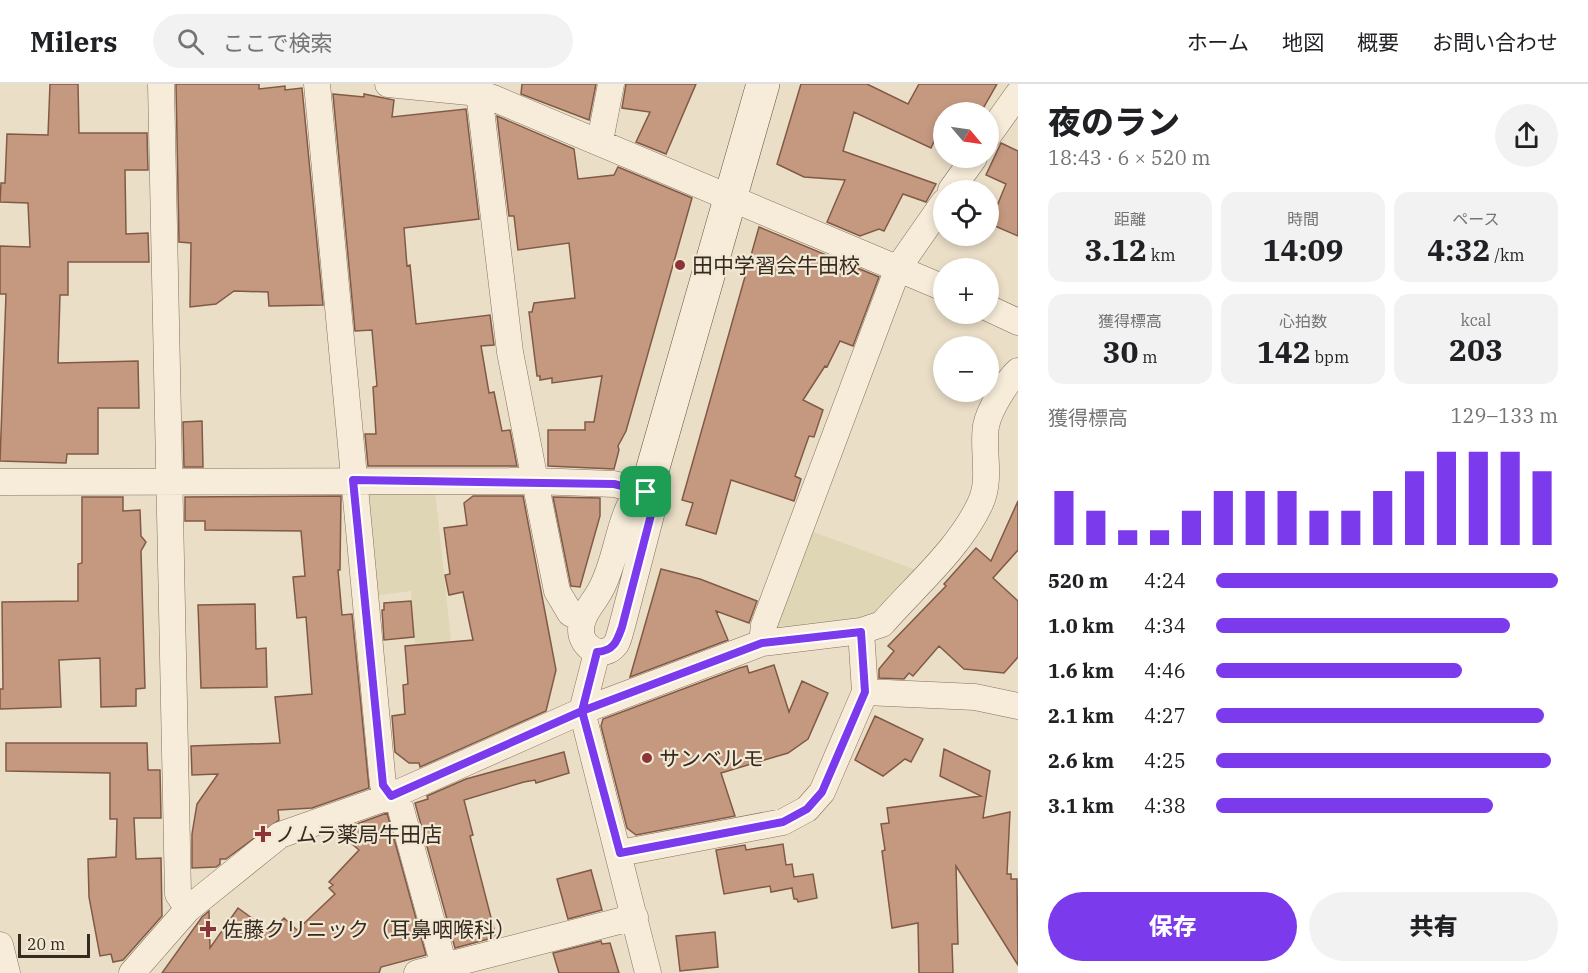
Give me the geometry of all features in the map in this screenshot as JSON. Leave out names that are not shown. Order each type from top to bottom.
[{"type":"street","points":[[161,84],[178,894],[188,909]]},
{"type":"street","points":[[317,84],[383,785],[400,806],[444,966]]},
{"type":"street","points":[[388,84],[479,89],[933,283]]},
{"type":"street","points":[[600,141],[611,84]]},
{"type":"street","points":[[646,492],[630,505],[609,573],[583,620],[581,631],[584,640],[589,648],[597,652],[607,651],[616,644],[622,627],[652,511],[646,492],[763,84]]},
{"type":"street","points":[[479,89],[510,352],[535,481],[557,591],[570,613],[583,620]]},
{"type":"street","points":[[999,121],[1018,94]]},
{"type":"street","points":[[762,643],[764,625],[898,268],[933,218]]},
{"type":"street","points":[[999,314],[1018,322]]},
{"type":"street","points":[[132,973],[188,909],[280,835],[391,796],[582,711],[762,643],[861,632],[882,624],[969,527],[982,500],[986,475],[986,425],[1007,381],[1018,371]]},
{"type":"street","points":[[0,482],[535,481],[614,484],[646,492]]},
{"type":"street","points":[[620,853],[783,822],[807,809],[822,792],[865,692],[861,632]]},
{"type":"street","points":[[597,652],[582,711],[620,853],[648,973]]},
{"type":"street","points":[[865,692],[975,697],[1018,706]]},
{"type":"street","points":[[417,973],[635,917]]},
{"type":"street","points":[[0,945],[7,973]]},
{"type":"shaded area","points":[[435,490],[451,641],[415,644],[411,591],[372,596],[368,491]]},
{"type":"shaded area","points":[[808,530],[916,570],[875,617],[777,635],[772,626]]},
{"type":"building","points":[[50,84],[78,84],[79,133],[147,133],[148,170],[125,170],[126,234],[148,233],[149,262],[68,262],[68,295],[60,295],[58,363],[138,361],[139,408],[98,408],[98,454],[67,454],[66,463],[0,461],[6,294],[0,294],[0,246],[30,247],[28,203],[0,202],[1,183],[5,183],[7,134],[48,135]]},
{"type":"building","points":[[176,84],[259,84],[259,89],[285,86],[285,90],[302,88],[323,305],[269,306],[268,292],[234,291],[216,304],[190,307],[191,243],[179,242]]},
{"type":"building","points":[[522,84],[596,84],[589,120],[521,94]]},
{"type":"building","points":[[626,84],[696,84],[666,154],[636,142],[650,112],[622,108]]},
{"type":"building","points":[[801,84],[867,84],[908,104],[919,84],[997,84],[987,102],[933,102],[933,144],[931,148],[854,112],[843,151],[933,183],[933,189],[926,202],[903,194],[884,231],[879,229],[860,236],[827,222],[845,180],[804,177],[777,164]]},
{"type":"building","points":[[333,94],[364,97],[364,94],[394,100],[392,117],[466,109],[479,219],[404,228],[407,266],[410,265],[416,324],[490,315],[494,345],[481,346],[489,393],[494,392],[502,431],[510,430],[517,466],[368,466],[365,434],[376,434],[373,387],[377,386],[372,330],[355,331]]},
{"type":"building","points":[[497,116],[574,149],[578,179],[614,175],[618,167],[692,198],[626,431],[618,446],[614,469],[548,466],[548,430],[585,430],[585,422],[594,422],[602,376],[552,383],[552,378],[540,380],[540,376],[537,376],[529,312],[532,312],[534,303],[575,298],[569,243],[518,250],[514,216],[509,216]]},
{"type":"building","points":[[1001,143],[1018,151],[1018,236],[999,228],[999,201],[1006,184],[986,175],[989,168],[999,168]]},
{"type":"building","points":[[759,227],[879,277],[853,346],[840,341],[827,367],[825,366],[803,400],[823,410],[814,437],[809,436],[795,476],[801,479],[794,501],[731,480],[716,534],[686,525],[693,503],[682,500]]},
{"type":"building","points":[[202,421],[203,467],[184,467],[183,422]]},
{"type":"building","points":[[341,496],[340,570],[338,570],[342,615],[352,614],[369,788],[312,808],[278,810],[279,820],[226,859],[220,859],[220,864],[216,867],[192,868],[192,834],[197,804],[218,774],[192,775],[191,746],[280,743],[275,697],[312,694],[306,617],[297,618],[293,577],[305,576],[301,531],[205,530],[205,521],[185,521],[185,497]]},
{"type":"building","points":[[473,496],[523,496],[556,670],[546,711],[420,767],[419,763],[409,763],[395,752],[392,716],[405,714],[403,685],[408,684],[405,646],[473,640],[463,592],[449,595],[445,575],[450,574],[444,528],[467,525],[464,503]]},
{"type":"building","points":[[82,497],[123,497],[123,511],[140,510],[141,536],[146,542],[141,551],[145,688],[136,689],[136,706],[101,707],[100,658],[59,660],[61,707],[0,709],[0,689],[3,689],[2,602],[78,601],[78,564],[82,563]]},
{"type":"building","points":[[553,497],[600,498],[600,516],[580,587],[571,586]]},
{"type":"building","points":[[1018,501],[1018,550],[993,578],[1018,601],[1018,657],[1004,673],[964,669],[939,646],[913,676],[909,673],[904,679],[879,678],[879,669],[894,651],[888,646],[946,586],[944,584],[976,548],[991,561]]},
{"type":"building","points":[[661,569],[700,579],[757,601],[749,623],[716,611],[728,640],[630,677]]},
{"type":"building","points":[[411,601],[414,637],[384,640],[382,610],[384,610],[384,603]]},
{"type":"building","points":[[255,604],[256,649],[266,648],[267,687],[201,688],[198,605]]},
{"type":"building","name":"サンベルモ","points":[[774,665],[789,712],[802,681],[828,693],[808,739],[788,753],[721,773],[735,816],[636,835],[627,828],[601,726],[603,719],[739,668],[747,666],[749,673]]},
{"type":"building","points":[[875,716],[923,739],[911,762],[905,759],[883,776],[855,760]]},
{"type":"building","points":[[6,743],[147,743],[148,770],[160,770],[161,818],[134,818],[136,859],[161,858],[162,916],[123,960],[113,962],[111,954],[100,956],[89,897],[88,859],[116,857],[117,819],[110,819],[110,773],[6,771]]},
{"type":"building","points":[[944,749],[990,771],[983,818],[1010,812],[1007,874],[1011,874],[1011,879],[1017,879],[1018,965],[956,866],[958,944],[952,944],[953,973],[919,973],[918,923],[892,928],[882,851],[885,850],[881,824],[889,823],[887,808],[981,796],[940,776]]},
{"type":"building","points":[[564,752],[569,773],[536,783],[535,780],[524,782],[464,800],[473,835],[470,836],[496,937],[455,948],[415,803],[428,799],[427,796],[466,779]]},
{"type":"building","points":[[387,813],[426,955],[381,967],[379,973],[162,973],[202,917],[209,911],[210,948],[238,908],[271,932],[284,918],[297,930],[335,894],[329,888],[333,885],[329,882],[359,850],[337,831]]},
{"type":"building","points":[[783,844],[786,865],[792,864],[794,877],[813,874],[817,898],[798,902],[794,899],[792,888],[771,892],[770,886],[724,894],[716,850],[745,845],[746,850]]},
{"type":"building","points":[[591,870],[602,910],[568,919],[557,879]]},
{"type":"building","points":[[715,932],[718,967],[680,971],[676,936]]},
{"type":"building","points":[[601,941],[602,944],[610,943],[619,973],[559,973],[553,953]]},
{"type":"place","name":"田中学習会牛田校","points":[[680,265]]},
{"type":"place","name":"サンベルモ","points":[[647,758]]},
{"type":"place","name":"ノムラ薬局牛田店","points":[[263,834]]},
{"type":"place","name":"佐藤クリニック（耳鼻咽喉科）","points":[[208,929]]},
{"type":"route","points":[[646,492],[614,484],[353,480],[383,785],[391,796],[582,711],[620,853],[783,822],[807,809],[822,792],[865,692],[861,632],[762,643],[582,711],[597,652],[607,651],[616,644],[622,627],[652,511],[646,492]]}]
